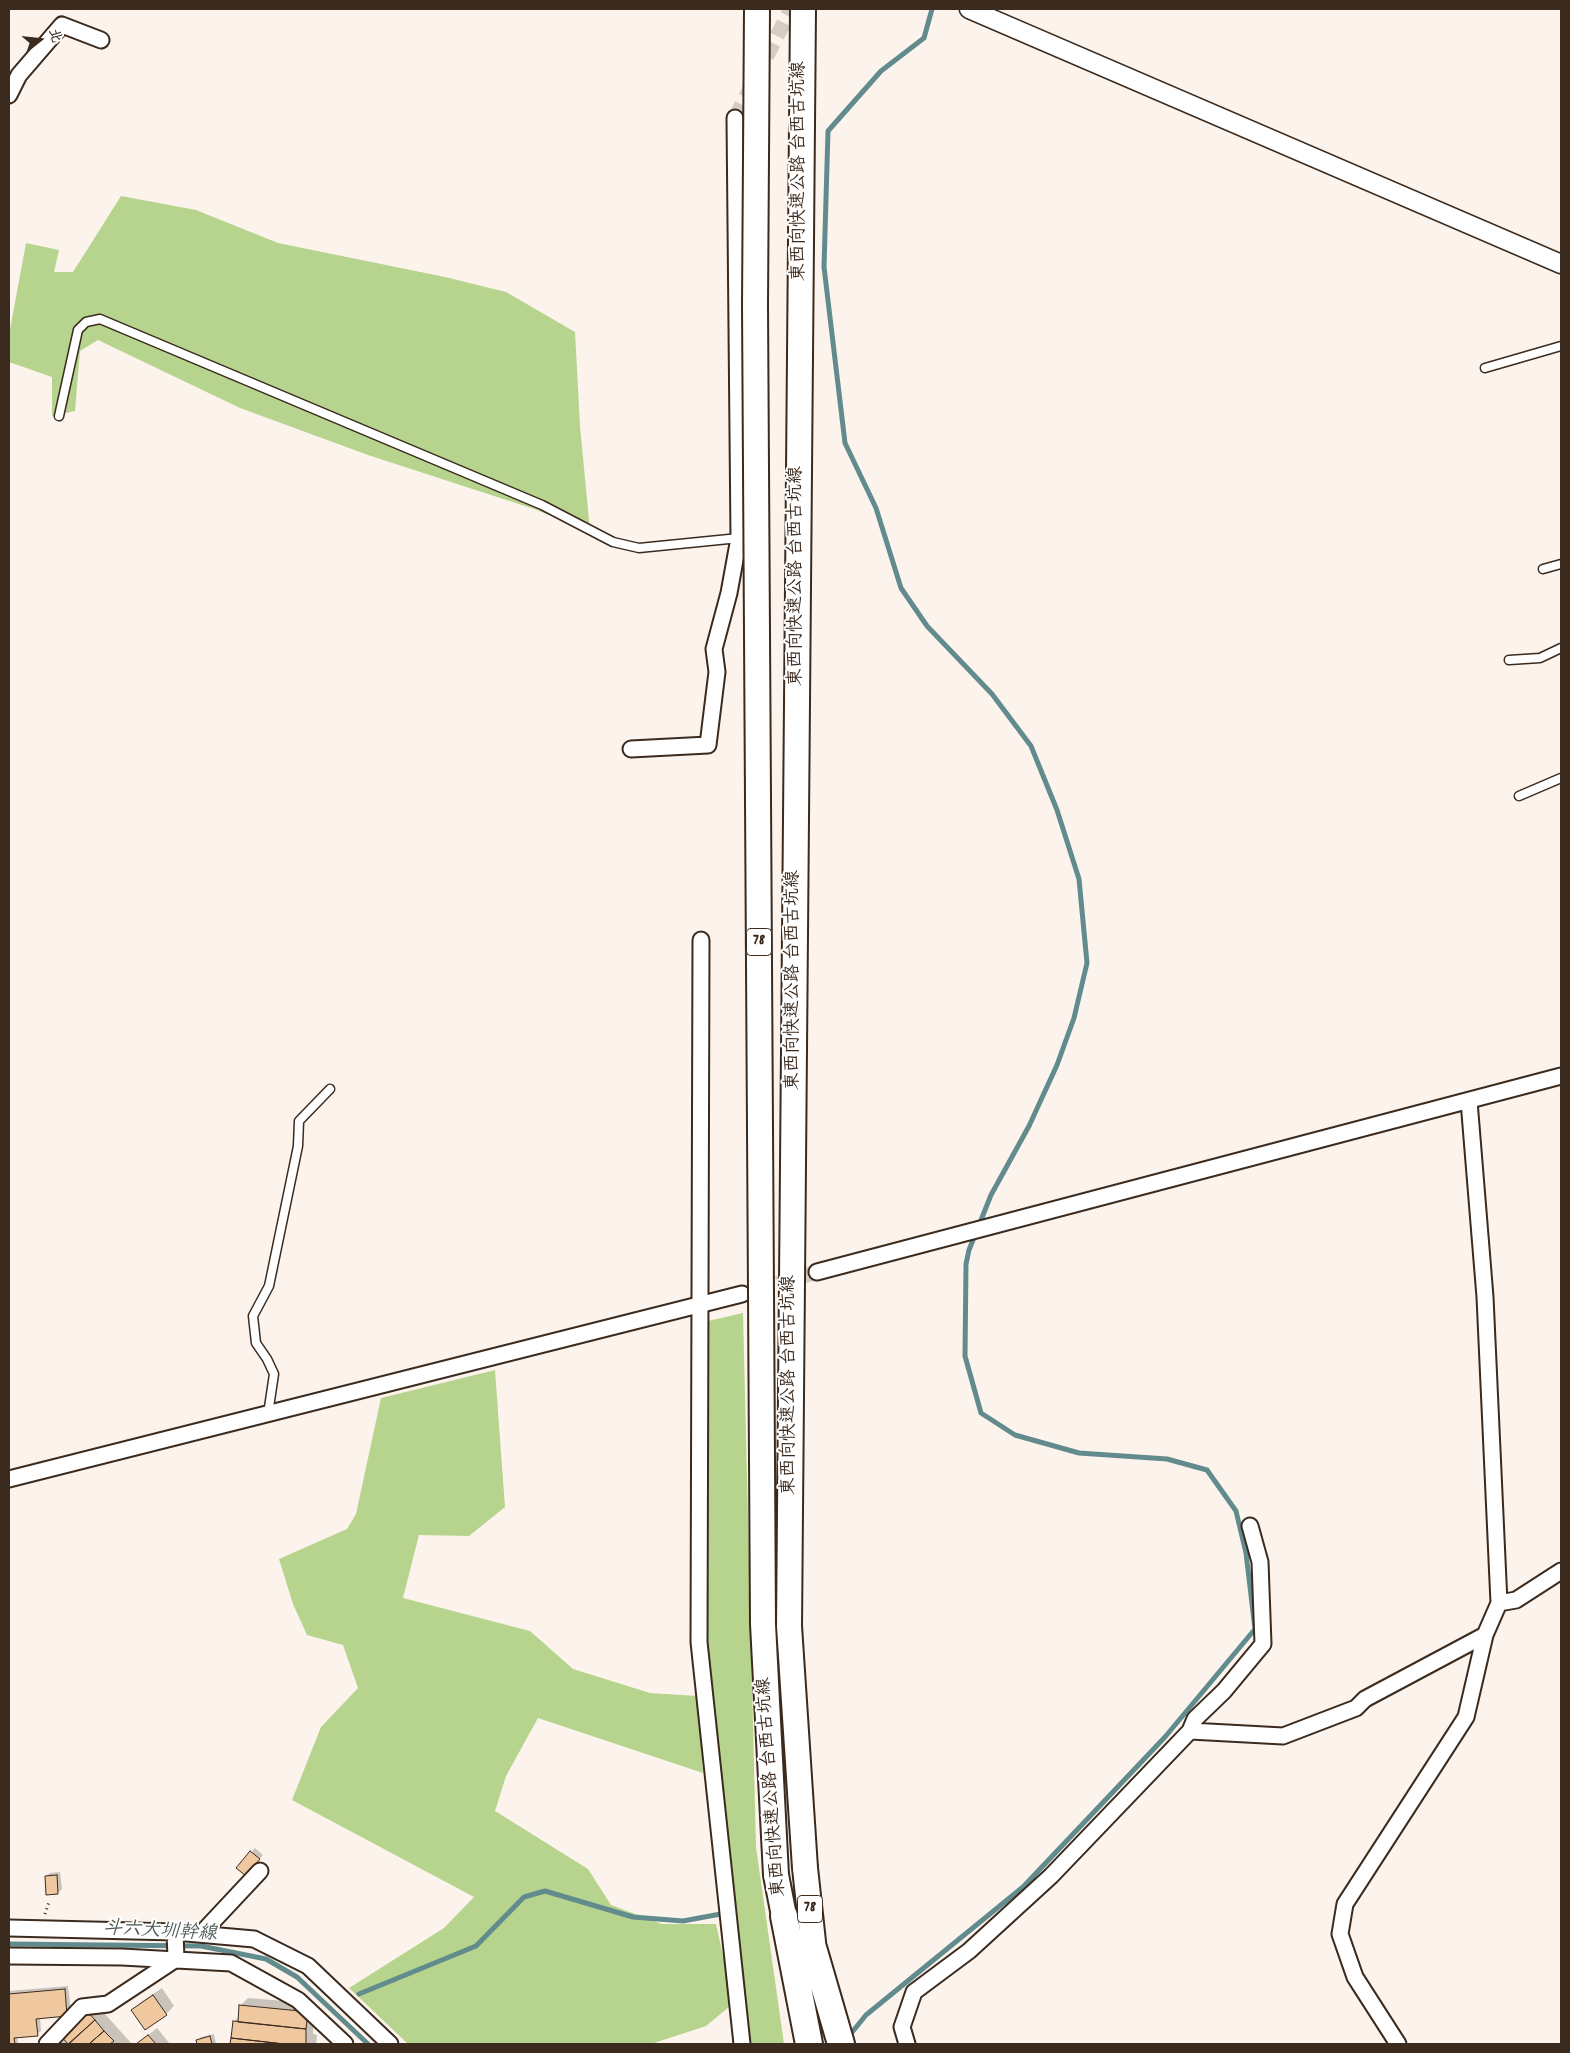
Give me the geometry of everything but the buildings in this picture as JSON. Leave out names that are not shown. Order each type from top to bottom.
[{"type":"highway","name":"東西向快速公路 台西古坑線","points":[[756,9],[755,313],[763,1624],[776,1875],[784,1916]]},
{"type":"highway","name":"東西向快速公路 台西古坑線","points":[[802,9],[790,1626],[805,1868],[814,1951]]},
{"type":"highway","points":[[784,1916],[796,2044]]},
{"type":"highway","points":[[784,1916],[809,2044]]},
{"type":"highway","points":[[814,1951],[829,2044]]},
{"type":"highway","points":[[814,1951],[840,2044]]},
{"type":"street","points":[[969,9],[1561,264]]},
{"type":"street","points":[[9,95],[20,75],[62,25],[102,40]]},
{"type":"street","points":[[631,750],[708,745],[717,672],[714,649],[729,593],[739,538],[735,118]]},
{"type":"street","points":[[701,940],[699,1642],[742,2044]]},
{"type":"street","points":[[816,1272],[1469,1102],[1561,1076]]},
{"type":"street","points":[[1398,2044],[1355,1977],[1340,1934],[1345,1904],[1466,1717],[1485,1634],[1500,1603],[1485,1298],[1469,1102]]},
{"type":"street","points":[[9,1479],[742,1294]]},
{"type":"street","points":[[907,2044],[902,2028],[914,1992],[969,1951],[1051,1876],[1190,1731],[1195,1719],[1224,1691],[1263,1644],[1260,1562],[1250,1526]]},
{"type":"street","points":[[1500,1603],[1516,1600],[1561,1570]]},
{"type":"street","points":[[1190,1731],[1283,1736],[1356,1708],[1366,1699],[1485,1634]]},
{"type":"street","points":[[201,1934],[260,1871]]},
{"type":"street","points":[[9,1928],[175,1932],[254,1939],[308,1966],[390,2044]]},
{"type":"street","points":[[175,1932],[176,1959]]},
{"type":"street","points":[[9,1956],[176,1959],[231,1963],[298,2000],[345,2044]]},
{"type":"street","points":[[54,2042],[82,2007],[108,2004],[176,1959]]},
{"type":"lane","points":[[59,416],[78,330],[86,322],[100,319],[542,504],[613,542],[639,548],[739,538]]},
{"type":"lane","points":[[1485,368],[1561,346]]},
{"type":"lane","points":[[1543,569],[1561,564]]},
{"type":"lane","points":[[1509,660],[1540,658],[1561,648]]},
{"type":"lane","points":[[1519,796],[1561,778]]},
{"type":"lane","points":[[268,1414],[274,1374],[256,1343],[254,1316],[269,1286],[298,1146],[299,1121],[330,1089]]},
{"type":"green space","points":[[121,196],[196,210],[278,243],[445,277],[506,292],[575,332],[580,426],[590,531],[534,509],[368,455],[240,408],[98,340],[80,351],[75,411],[52,416],[52,377],[9,362],[9,335],[26,243],[59,250],[54,272],[73,272]]},
{"type":"green space","points":[[743,1313],[756,1847],[784,2044],[748,2044],[708,1650],[708,1321]]},
{"type":"green space","points":[[495,1370],[505,1507],[469,1536],[419,1535],[403,1598],[530,1631],[573,1669],[650,1693],[698,1696],[703,1773],[538,1718],[506,1776],[495,1811],[588,1869],[611,1905],[662,1924],[716,1924],[728,1978],[730,2006],[706,2026],[651,2044],[408,2044],[349,1988],[444,1928],[474,1897],[292,1800],[321,1727],[358,1688],[343,1645],[307,1635],[293,1604],[279,1559],[347,1529],[356,1514],[381,1398]]},
{"type":"waterway","points":[[849,2036],[866,2015],[1023,1887],[1165,1737],[1255,1629],[1246,1553],[1236,1511],[1207,1470],[1167,1459],[1079,1453],[1015,1435],[981,1413],[965,1356],[966,1264],[969,1250],[991,1195],[1029,1126],[1057,1065],[1074,1018],[1087,963],[1079,879],[1057,810],[1031,746],[992,694],[927,626],[901,588],[876,508],[845,443],[824,267],[828,131],[881,71],[924,38],[932,9]]},
{"type":"waterway","points":[[359,1994],[476,1946],[524,1897],[545,1891],[633,1917],[683,1921],[726,1913]]},
{"type":"waterway","name":"斗六大圳幹線","points":[[9,1944],[201,1946],[266,1959],[297,1977],[368,2044]]},
{"type":"tunnel","points":[[735,118],[791,9]]},
{"type":"tunnel","points":[[755,1290],[817,1272]]}]
